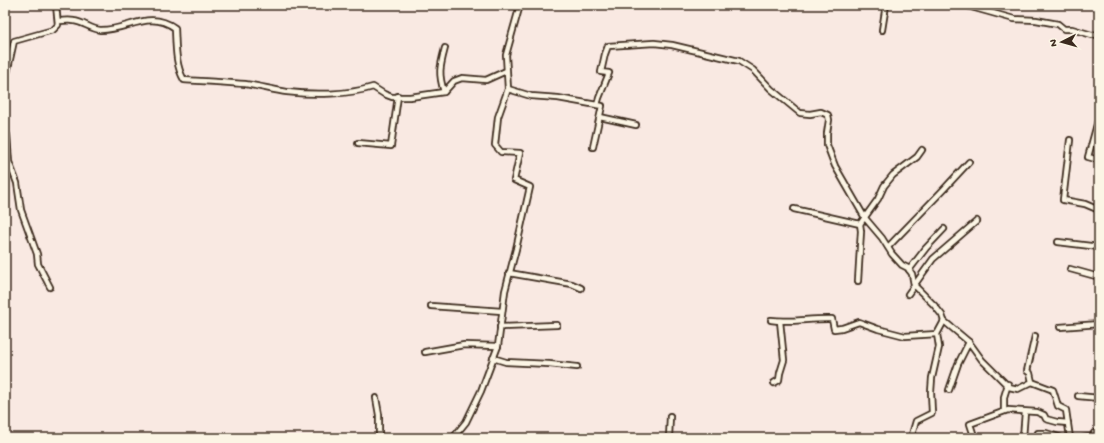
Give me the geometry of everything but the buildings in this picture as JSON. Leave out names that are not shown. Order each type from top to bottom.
[{"type":"street","points":[[5,73],[7,73],[14,40],[53,30],[58,25],[56,5]]},
{"type":"street","points":[[453,438],[466,422],[481,391],[498,346],[504,291],[516,249],[530,187],[514,180],[520,153],[501,152],[495,145],[498,117],[508,89],[506,55],[520,5]]},
{"type":"street","points":[[882,30],[886,5]]},
{"type":"street","points":[[964,5],[1014,19],[1036,20],[1058,24],[1064,29],[1072,29],[1092,35],[1099,34]]},
{"type":"street","points":[[58,21],[75,21],[85,26],[100,30],[121,27],[143,20],[167,22],[175,28],[177,61],[179,71],[184,80],[245,84],[287,92],[309,94],[360,91],[373,87],[392,97],[410,97],[444,92],[458,79],[486,80],[506,71]]},
{"type":"street","points":[[597,104],[609,73],[601,72],[601,66],[608,46],[654,43],[672,45],[739,61],[753,70],[771,89],[800,113],[810,114],[821,112],[828,115],[827,145],[835,166],[865,218],[902,265],[912,274],[914,285],[934,305],[944,321],[969,342],[982,360],[1008,384],[1009,387],[1018,389],[1032,382],[1053,390],[1058,406],[1066,410],[1070,438]]},
{"type":"street","points":[[444,92],[440,78],[440,71],[445,48]]},
{"type":"street","points":[[508,89],[531,96],[558,98],[602,106],[593,147]]},
{"type":"street","points":[[358,143],[391,146],[398,96]]},
{"type":"street","points":[[600,117],[636,125]]},
{"type":"street","points":[[1099,117],[1088,157],[1099,160]]},
{"type":"street","points":[[5,131],[7,135],[9,162],[17,183],[21,210],[37,254],[38,264],[50,287]]},
{"type":"street","points":[[1070,140],[1063,200],[1085,204],[1099,210]]},
{"type":"street","points":[[858,281],[861,231],[860,224],[878,199],[884,186],[893,175],[917,156],[922,150]]},
{"type":"street","points":[[888,247],[969,162]]},
{"type":"street","points":[[794,209],[860,224]]},
{"type":"street","points":[[908,294],[933,259],[977,221]]},
{"type":"street","points":[[909,270],[926,248],[944,230]]},
{"type":"street","points":[[1058,242],[1099,247]]},
{"type":"street","points":[[1070,269],[1099,276]]},
{"type":"street","points":[[509,273],[572,284],[581,288]]},
{"type":"street","points":[[431,306],[502,311]]},
{"type":"street","points":[[771,320],[780,321],[818,318],[832,319],[834,329],[859,322],[905,336],[937,334]]},
{"type":"street","points":[[774,383],[779,380],[784,360],[780,321]]},
{"type":"street","points":[[911,438],[916,421],[932,413],[932,378],[939,347],[937,334],[944,321]]},
{"type":"street","points":[[1060,326],[1099,324]]},
{"type":"street","points":[[500,327],[557,325]]},
{"type":"street","points":[[1032,382],[1030,373],[1027,371],[1035,336]]},
{"type":"street","points":[[949,390],[958,364],[969,342]]},
{"type":"street","points":[[425,352],[464,346],[498,346]]},
{"type":"street","points":[[493,358],[506,362],[577,367]]},
{"type":"street","points":[[1004,411],[1004,397],[1008,384]]},
{"type":"street","points":[[1078,396],[1099,398]]},
{"type":"street","points":[[376,398],[379,415],[379,438]]},
{"type":"street","points":[[979,438],[973,437],[970,424],[1004,411],[1037,412],[1044,415],[1046,419],[1068,423]]},
{"type":"street","points":[[1023,438],[1025,412]]},
{"type":"street","points":[[669,438],[670,416]]},
{"type":"street","points":[[1038,433],[1046,433],[1062,438]]},
{"type":"street","points":[[1084,438],[1092,437],[1094,433],[1099,433]]}]
